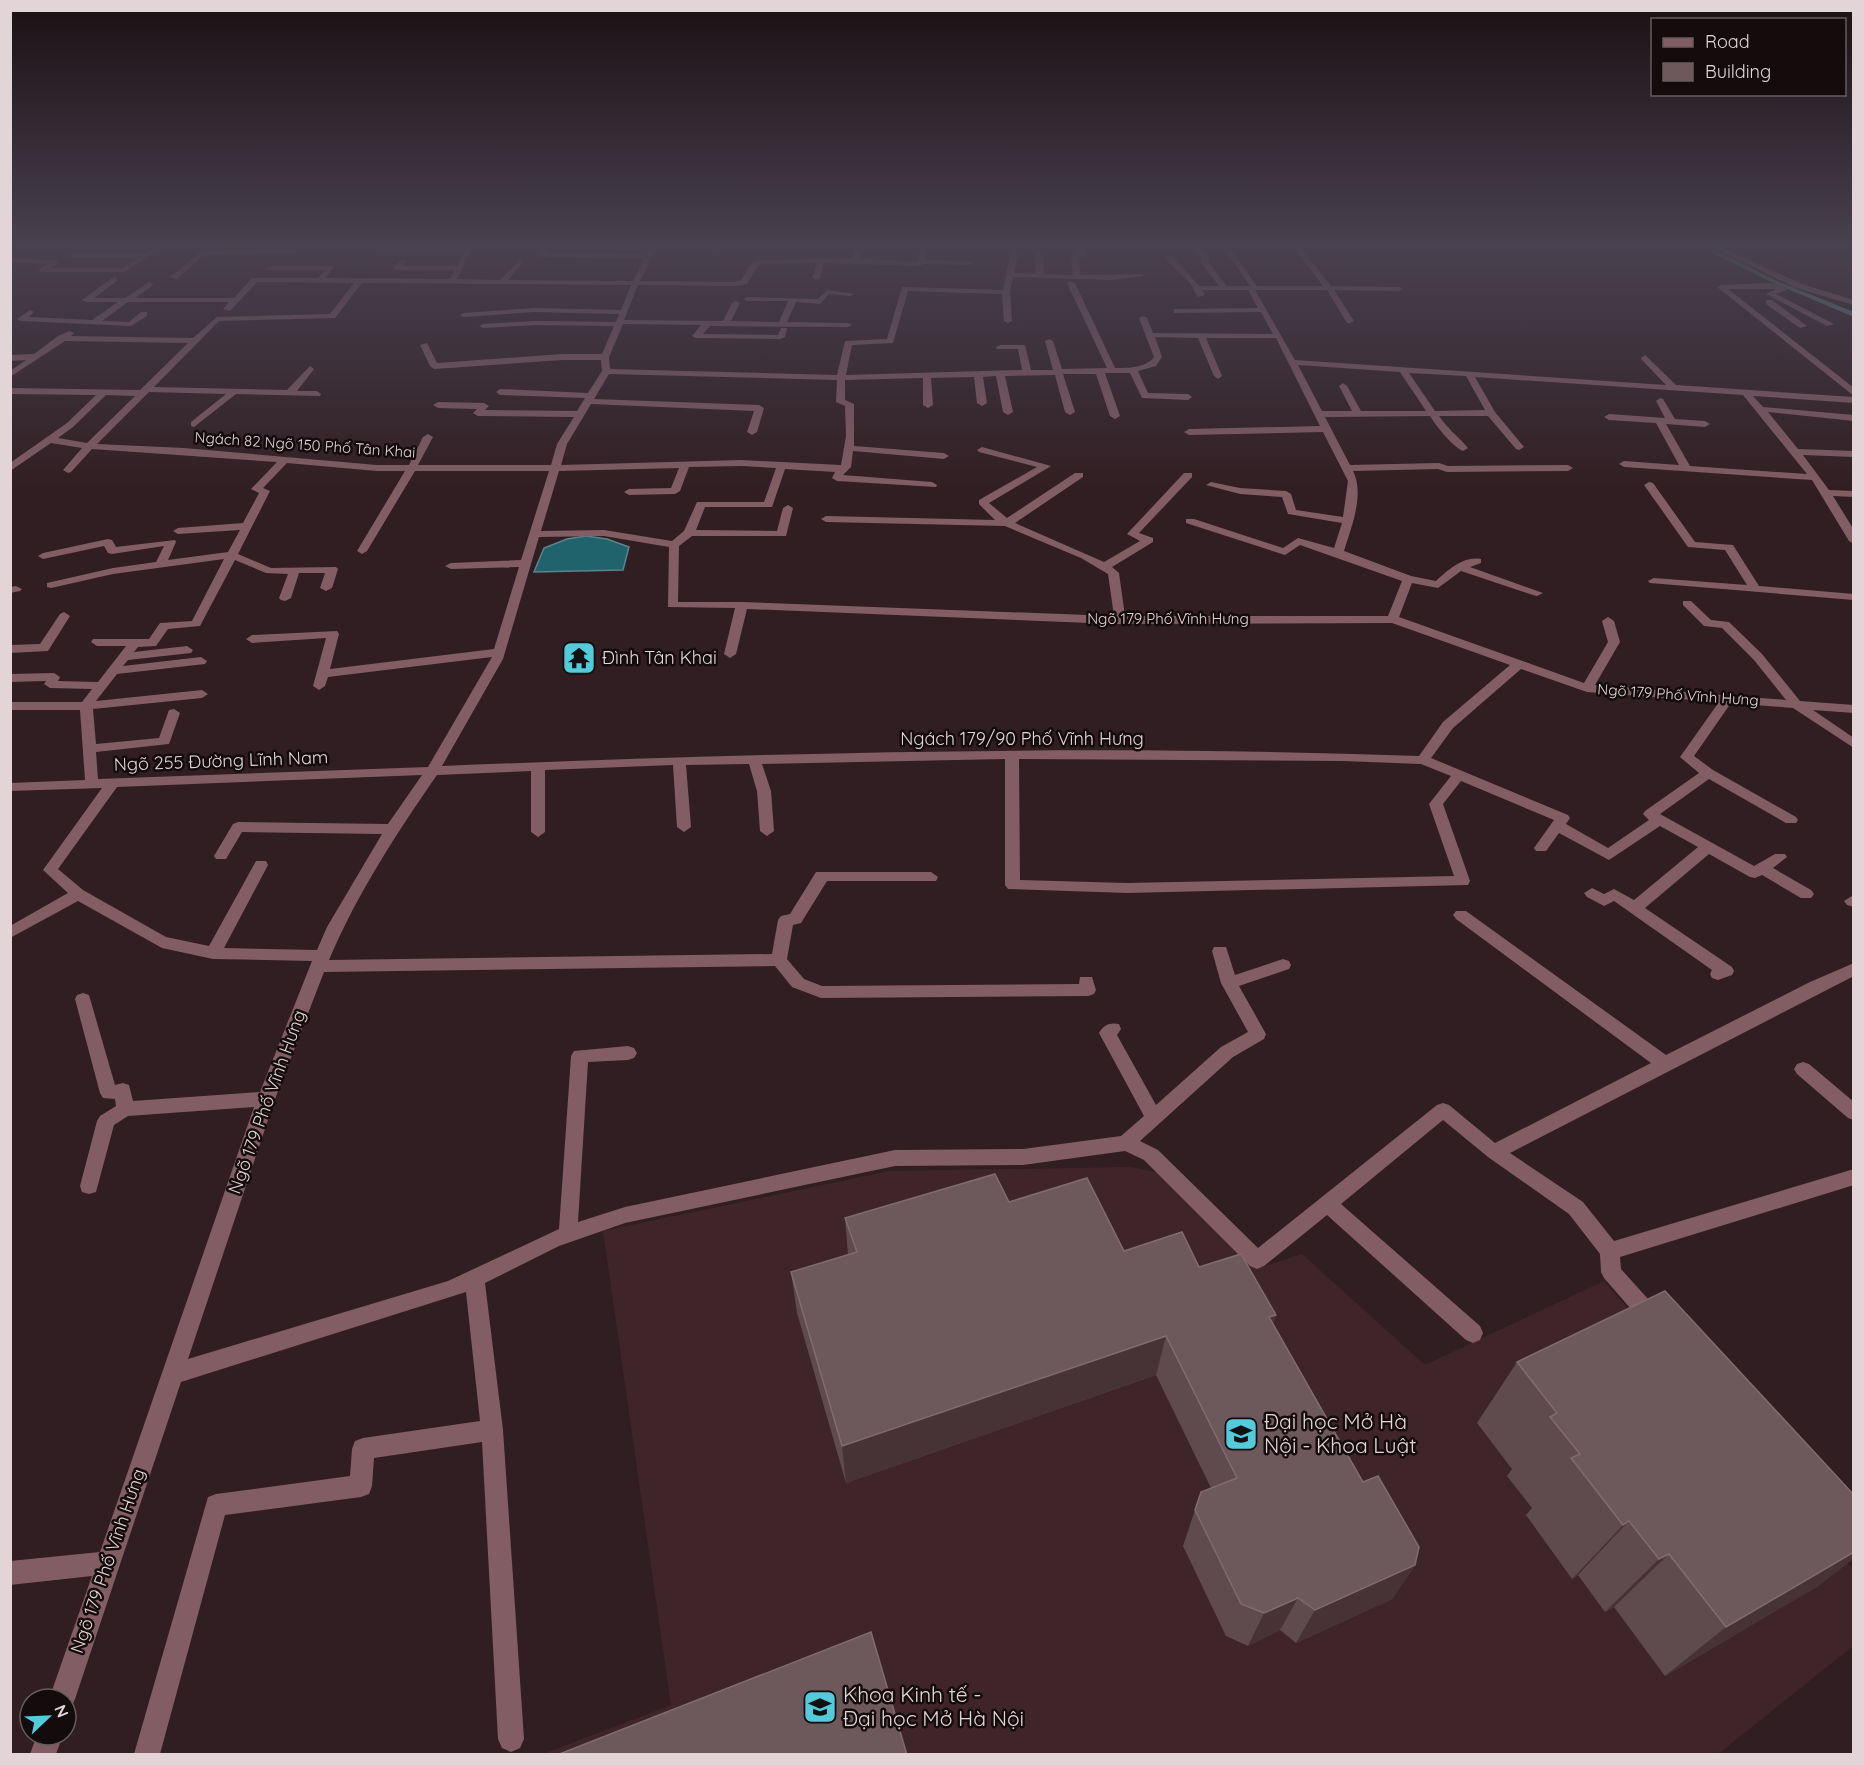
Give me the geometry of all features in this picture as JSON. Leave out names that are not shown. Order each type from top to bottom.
[{"type":"street","points":[[10,375],[77,327]]},
{"type":"street","points":[[68,470],[89,446],[209,327]]},
{"type":"street","points":[[535,335],[536,327]]},
{"type":"street","points":[[617,327],[604,357],[606,371],[841,378],[1058,374],[1132,370],[1158,360],[1147,327]]},
{"type":"street","points":[[704,327],[696,336],[781,337],[783,327]]},
{"type":"street","points":[[894,327],[890,341],[847,341],[841,378],[841,402],[849,404],[851,436],[846,467],[841,469],[837,478],[932,485]]},
{"type":"street","points":[[1094,327],[1113,372]]},
{"type":"street","points":[[1274,327],[1353,481],[1348,520],[1338,553]]},
{"type":"street","points":[[1772,327],[1854,393]]},
{"type":"street","points":[[1200,334],[1218,376]]},
{"type":"street","points":[[1150,335],[1279,336]]},
{"type":"street","points":[[61,338],[195,341]]},
{"type":"street","points":[[1048,341],[1070,412]]},
{"type":"street","points":[[424,345],[434,366],[604,357]]},
{"type":"street","points":[[1000,348],[1022,347],[1027,374]]},
{"type":"street","points":[[10,358],[34,357]]},
{"type":"street","points":[[1645,358],[1674,388]]},
{"type":"street","points":[[1291,362],[1854,400]]},
{"type":"street","points":[[461,377],[472,363]]},
{"type":"street","points":[[290,393],[310,369]]},
{"type":"street","points":[[1132,370],[1137,375],[1145,396],[1188,397]]},
{"type":"street","points":[[1402,370],[1446,433],[1452,435],[1463,448]]},
{"type":"street","name":"Ngõ 179 Phố Vĩnh Hưng","points":[[66,1687],[106,1563],[266,1099],[320,961],[335,927],[392,829],[434,770],[499,652],[562,444],[606,371]]},
{"type":"street","points":[[1100,372],[1115,416]]},
{"type":"street","points":[[1469,374],[1491,413],[1519,447]]},
{"type":"street","points":[[978,375],[982,403]]},
{"type":"street","points":[[1000,375],[1008,412]]},
{"type":"street","points":[[927,376],[928,405]]},
{"type":"street","points":[[1343,386],[1358,414]]},
{"type":"street","points":[[10,391],[235,391],[317,394]]},
{"type":"street","points":[[194,424],[235,391]]},
{"type":"street","points":[[10,468],[51,440],[104,392]]},
{"type":"street","points":[[500,392],[759,408],[752,432]]},
{"type":"street","points":[[1746,393],[1797,452],[1843,519],[1854,541]]},
{"type":"street","points":[[1659,401],[1671,421]]},
{"type":"street","points":[[438,405],[484,406],[478,413],[580,414]]},
{"type":"street","points":[[1760,409],[1854,418]]},
{"type":"street","points":[[1317,414],[1491,413]]},
{"type":"street","points":[[1609,417],[1705,424]]},
{"type":"street","points":[[1659,420],[1686,468]]},
{"type":"street","points":[[1189,432],[1325,429]]},
{"type":"street","points":[[362,551],[428,437]]},
{"type":"street","name":"Ngách 82 Ngõ 150 Phố Tân Khai","points":[[51,440],[89,446],[184,451],[377,468],[555,468],[741,463],[841,469]]},
{"type":"street","points":[[849,448],[944,456]]},
{"type":"street","points":[[982,450],[1046,466],[982,501],[990,512],[1008,523],[1088,557],[1113,573],[1119,620]]},
{"type":"street","points":[[1797,452],[1854,454]]},
{"type":"street","points":[[10,455],[27,455]]},
{"type":"street","points":[[97,642],[152,643],[164,626],[196,624],[264,491],[256,489],[285,460]]},
{"type":"street","points":[[629,492],[675,490],[685,464]]},
{"type":"street","points":[[1624,464],[1814,477]]},
{"type":"street","points":[[1346,468],[1439,466],[1447,469],[1568,468]]},
{"type":"street","points":[[534,534],[604,533],[675,545],[689,533],[701,504],[768,505],[780,467]]},
{"type":"street","points":[[826,519],[1008,523],[1079,475]]},
{"type":"street","points":[[1104,567],[1149,540],[1132,534],[1188,475]]},
{"type":"street","points":[[1211,485],[1240,491],[1286,495],[1292,512],[1348,520]]},
{"type":"street","points":[[1649,485],[1692,545],[1729,547],[1755,589]]},
{"type":"street","points":[[1825,493],[1854,494]]},
{"type":"street","points":[[689,533],[782,534],[788,508]]},
{"type":"street","points":[[1190,521],[1284,552],[1298,541],[1408,579],[1438,585],[1459,567],[1477,561]]},
{"type":"street","points":[[178,531],[247,526]]},
{"type":"street","points":[[43,556],[108,542],[112,551],[171,542],[161,563]]},
{"type":"street","name":"Ngõ 179 Phố Vĩnh Hưng","points":[[675,545],[672,605],[742,605],[1119,620],[1393,619],[1587,688],[1854,709]]},
{"type":"street","points":[[51,585],[161,563],[212,560],[232,555],[270,572],[332,569],[326,588]]},
{"type":"street","points":[[451,567],[526,563]]},
{"type":"street","points":[[1459,567],[1538,593]]},
{"type":"street","points":[[285,598],[294,571]]},
{"type":"street","points":[[1393,619],[1408,579]]},
{"type":"street","points":[[1654,581],[1854,597]]},
{"type":"street","points":[[1687,603],[1707,624],[1725,624],[1758,657],[1796,704],[1854,744]]},
{"type":"street","points":[[730,654],[742,605]]},
{"type":"street","points":[[10,649],[44,648],[64,616]]},
{"type":"street","points":[[1587,688],[1614,642],[1608,621]]},
{"type":"street","points":[[252,639],[333,634],[321,680],[499,652]]},
{"type":"street","points":[[92,784],[86,706],[135,643]]},
{"type":"street","points":[[124,657],[187,650]]},
{"type":"street","points":[[114,671],[201,661]]},
{"type":"street","points":[[1423,760],[1448,725],[1520,663]]},
{"type":"street","points":[[10,678],[54,677],[50,684],[102,686]]},
{"type":"street","points":[[10,706],[86,706],[202,694]]},
{"type":"street","points":[[1727,699],[1686,757],[1708,773],[1791,820]]},
{"type":"street","points":[[89,749],[164,741],[174,713]]},
{"type":"street","points":[[1012,756],[1013,885],[1127,888],[1463,881],[1436,804],[1459,775]]},
{"type":"street","name":"Ngách 179/90 Phố Vĩnh Hưng","points":[[434,770],[754,759],[1012,756],[1342,757],[1423,760],[1563,818],[1558,826]]},
{"type":"street","points":[[754,759],[764,791],[767,831]]},
{"type":"street","points":[[679,761],[684,827]]},
{"type":"street","points":[[538,766],[538,832]]},
{"type":"street","name":"Ngõ 255 Đường Lĩnh Nam","points":[[10,787],[434,770]]},
{"type":"street","points":[[1708,773],[1650,814],[1755,873],[1780,857]]},
{"type":"street","points":[[112,784],[50,870],[78,894],[162,942],[213,953],[320,961],[779,960]]},
{"type":"street","points":[[1541,848],[1558,826],[1609,855],[1660,819]]},
{"type":"street","points":[[221,856],[238,827],[392,829]]},
{"type":"street","points":[[1636,907],[1708,847]]},
{"type":"street","points":[[213,953],[261,865]]},
{"type":"street","points":[[1762,868],[1806,894]]},
{"type":"street","points":[[931,877],[821,876],[818,887],[798,912],[796,919],[786,920],[779,960],[798,983],[821,992],[1088,990],[1086,981]]},
{"type":"street","points":[[1592,893],[1604,901],[1614,894],[1636,907],[1726,971],[1718,974]]},
{"type":"street","points":[[10,933],[78,894]]},
{"type":"street","points":[[1461,915],[1665,1064]]},
{"type":"street","points":[[1126,1143],[1227,1052],[1258,1034],[1229,983],[1220,951]]},
{"type":"street","points":[[1229,983],[1283,965]]},
{"type":"street","points":[[1494,1152],[1854,969]]},
{"type":"street","points":[[83,999],[109,1093],[123,1090],[125,1108]]},
{"type":"street","points":[[1113,1029],[1107,1033],[1154,1118]]},
{"type":"street","points":[[568,1233],[579,1056],[628,1053]]},
{"type":"street","points":[[1803,1070],[1854,1113]]},
{"type":"street","points":[[89,1186],[106,1121],[125,1108],[266,1099]]},
{"type":"street","points":[[172,1374],[452,1288],[504,1261],[568,1233],[625,1215],[895,1158],[1023,1157],[1126,1143],[1151,1155],[1257,1260],[1443,1110],[1494,1152],[1576,1208],[1610,1251],[1611,1272],[1666,1334]]},
{"type":"street","points":[[1610,1251],[1854,1177]]},
{"type":"street","points":[[1327,1203],[1473,1333]]},
{"type":"street","points":[[474,1277],[492,1430],[511,1739]]},
{"type":"street","points":[[147,1755],[216,1505],[361,1486],[363,1449],[492,1430]]},
{"type":"street","points":[[10,1573],[106,1563]]},
{"type":"shaded area","points":[[1131,1167],[1166,1174],[1256,1269],[1302,1254],[1425,1365],[1604,1281],[1853,1569],[1853,1646],[1718,1754],[543,1754],[671,1705],[603,1231],[889,1171]]},
{"type":"water","points":[[586,536],[607,539],[629,547],[623,570],[534,572],[544,548],[567,539]]},
{"type":"building","points":[[995,1174],[1009,1202],[1087,1178],[1124,1251],[1182,1232],[1199,1267],[1241,1254],[1276,1315],[1269,1317],[1363,1482],[1378,1476],[1419,1547],[1415,1565],[1315,1610],[1298,1598],[1264,1613],[1241,1604],[1195,1510],[1201,1492],[1237,1478],[1166,1336],[842,1446],[791,1272],[857,1252],[845,1218]]},
{"type":"building","points":[[1665,1291],[1854,1495],[1854,1552],[1726,1627],[1669,1554],[1659,1559],[1629,1521],[1623,1525],[1571,1458],[1580,1454],[1550,1417],[1557,1413],[1517,1362]]},
{"type":"building","points":[[871,1632],[907,1755],[557,1755]]},
{"type":"place","name":"Đình Tân Khai","points":[[579,658]]},
{"type":"place","name":"Đại học Mở Hà Nội - Khoa Luật","points":[[1241,1434]]},
{"type":"place","name":"Khoa Kinh tế - Đại học Mở Hà Nội","points":[[820,1707]]}]
